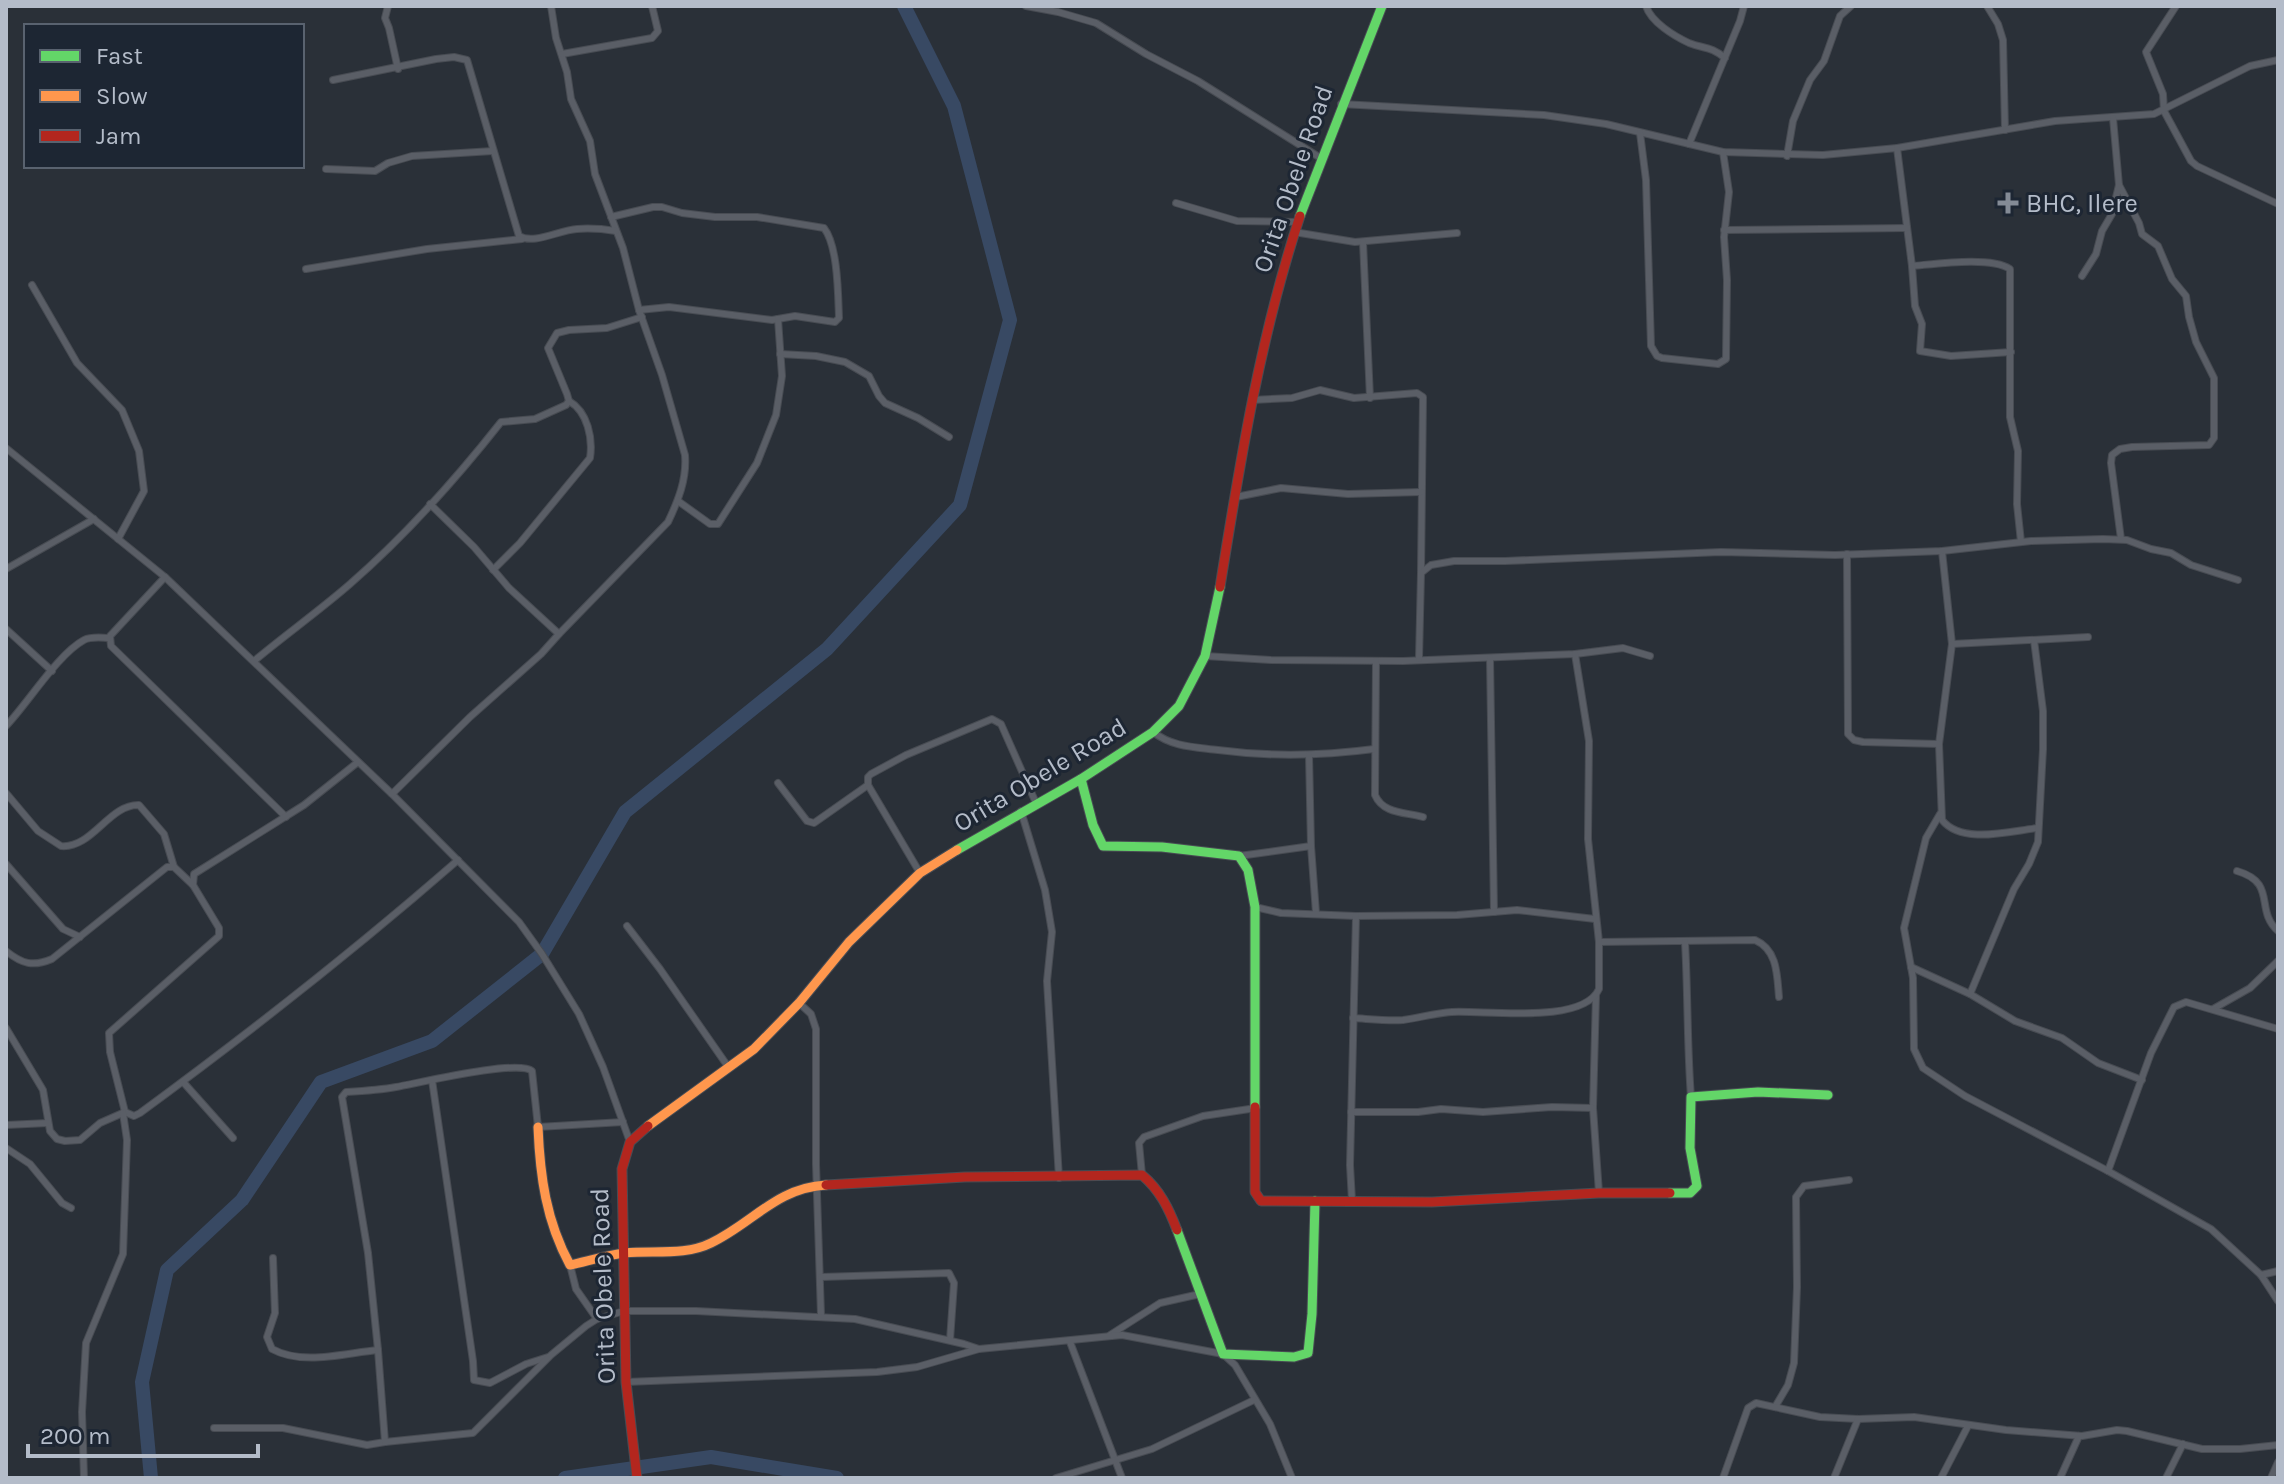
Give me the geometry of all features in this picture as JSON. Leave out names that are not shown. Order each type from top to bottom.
[{"type":"street","points":[[388,6],[385,18],[398,69]]},
{"type":"street","points":[[392,794],[470,717],[541,654],[661,531],[678,501],[686,467],[662,375],[595,174],[590,141],[571,99],[551,6]]},
{"type":"street","points":[[562,54],[652,38],[658,31],[652,6]]},
{"type":"street","points":[[1026,6],[1096,23],[1198,81],[1319,157]]},
{"type":"street","name":"Orita Obele Road","points":[[637,1478],[626,1382],[624,1311],[622,1169],[630,1142],[649,1124],[754,1049],[799,1003],[849,942],[920,873],[1021,811],[1081,779],[1153,732],[1179,706],[1205,656],[1252,400],[1296,227],[1319,157],[1382,6]]},
{"type":"street","points":[[1646,6],[1652,18],[1659,23],[1688,42],[1710,47],[1725,58]]},
{"type":"street","points":[[1689,144],[1744,6]]},
{"type":"street","points":[[1787,156],[1793,121],[1810,80],[1824,61],[1840,16],[1851,6]]},
{"type":"street","points":[[1987,6],[2003,40],[2005,130]]},
{"type":"street","points":[[2176,6],[2146,52],[2163,94],[2164,111],[2191,161],[2278,204]]},
{"type":"street","points":[[333,80],[436,59],[454,57],[467,60],[516,231],[522,239]]},
{"type":"street","points":[[1341,104],[1544,115],[1578,119],[1723,152],[1787,156],[1897,148],[2055,121],[2154,114],[2250,66],[2278,60]]},
{"type":"street","points":[[2082,276],[2096,254],[2102,231],[2112,214],[2119,185],[2113,118]]},
{"type":"street","points":[[1640,133],[1646,180],[1651,346],[1657,356],[1718,364],[1725,362],[1728,333],[1724,230],[1729,192],[1723,152]]},
{"type":"street","points":[[1897,148],[1915,306],[1922,324],[1920,351],[1951,356],[2011,352]]},
{"type":"street","points":[[326,169],[375,171],[388,163],[412,156],[493,151]]},
{"type":"street","points":[[2119,185],[2142,234],[2158,246],[2172,279],[2186,296],[2193,331],[2216,389],[2214,438],[2209,445],[2132,447],[2120,449],[2112,455],[2121,539]]},
{"type":"street","points":[[1176,203],[1237,221],[1296,227],[1339,241],[1363,242],[1457,233]]},
{"type":"street","points":[[493,570],[520,543],[590,458],[593,442],[580,411],[569,401],[548,348],[557,333],[607,328],[640,313],[669,307],[778,319],[795,316],[832,323],[837,321],[838,275],[829,235],[824,228],[757,217],[693,215],[662,207],[639,209],[611,217]]},
{"type":"street","points":[[1724,230],[1907,228]]},
{"type":"street","points":[[306,269],[574,229],[616,231]]},
{"type":"street","points":[[1363,242],[1370,398]]},
{"type":"street","points":[[1912,266],[1973,262],[2008,267],[2011,273],[2010,417],[2018,451],[2017,504],[2021,542]]},
{"type":"street","points":[[32,285],[77,363],[122,410],[139,451],[144,491],[137,509],[118,539]]},
{"type":"street","points":[[678,501],[710,524],[721,521],[763,450],[781,391],[778,319]]},
{"type":"street","points":[[780,354],[816,356],[845,362],[869,376],[885,403],[949,437]]},
{"type":"street","points":[[1252,400],[1292,398],[1320,390],[1347,397],[1370,398],[1412,393],[1423,397],[1419,659]]},
{"type":"street","points":[[254,661],[353,581],[430,504],[501,422],[535,419],[564,407],[569,401]]},
{"type":"street","points":[[6,448],[165,577],[392,794],[519,922],[579,1014],[603,1067],[630,1142]]},
{"type":"street","points":[[1236,497],[1281,488],[1348,494],[1421,492]]},
{"type":"street","points":[[430,504],[509,588],[559,634]]},
{"type":"street","points":[[6,569],[94,519]]},
{"type":"street","points":[[1421,573],[1431,565],[1454,561],[1721,552],[1847,554],[1942,551],[2021,542],[2121,539],[2171,553],[2191,565],[2238,580]]},
{"type":"street","points":[[1942,551],[1952,644],[1939,744],[1940,814],[1947,827],[1965,834],[2038,828]]},
{"type":"street","points":[[1847,554],[1848,734],[1854,740],[1863,742],[1939,744]]},
{"type":"street","points":[[6,726],[52,671],[85,640],[110,638],[165,577]]},
{"type":"street","points":[[6,629],[52,671]]},
{"type":"street","points":[[1952,644],[2088,637]]},
{"type":"street","points":[[110,638],[111,646],[286,817]]},
{"type":"street","points":[[1970,994],[2014,889],[2036,850],[2043,749],[2043,696],[2034,640]]},
{"type":"street","points":[[1205,656],[1247,660],[1376,661],[1575,654],[1623,648],[1650,656]]},
{"type":"street","points":[[1353,1018],[1397,1020],[1454,1012],[1546,1011],[1584,1005],[1596,995],[1599,989],[1599,942],[1588,839],[1589,741],[1575,654]]},
{"type":"street","points":[[1490,658],[1494,912]]},
{"type":"street","points":[[1376,661],[1375,795],[1379,804],[1386,809],[1423,817]]},
{"type":"street","points":[[920,873],[868,785],[871,774],[906,755],[992,719],[1001,724],[1036,803]]},
{"type":"street","points":[[1153,732],[1162,740],[1176,745],[1258,756],[1374,749]]},
{"type":"street","points":[[1309,755],[1316,913]]},
{"type":"street","points":[[193,885],[194,874],[286,817],[358,762]]},
{"type":"street","points":[[1081,779],[1095,834],[1103,846],[1113,849],[1162,847],[1239,856],[1311,846]]},
{"type":"street","points":[[778,783],[807,821],[814,823],[868,785]]},
{"type":"street","points":[[6,793],[38,831],[61,846],[75,844],[125,807],[139,805],[164,834],[174,867],[193,885],[219,928],[219,936],[109,1033],[127,1140],[123,1254],[86,1343],[82,1412],[84,1478]]},
{"type":"street","points":[[1021,811],[1045,890],[1052,932],[1047,981],[1059,1178]]},
{"type":"street","points":[[1940,814],[1926,838],[1906,917],[1914,1049],[1923,1068],[1965,1096],[2211,1229],[2261,1275],[2278,1301]]},
{"type":"street","points":[[1239,856],[1248,870],[1255,907],[1255,1192],[1266,1202],[1432,1202],[1599,1193],[1681,1194],[1695,1190],[1697,1186],[1690,1148],[1689,1002],[1685,942]]},
{"type":"street","points":[[6,1028],[43,1090],[50,1131],[57,1139],[74,1141],[85,1138],[100,1123],[124,1113],[134,1116],[184,1083],[386,923],[458,860]]},
{"type":"street","points":[[6,864],[63,929],[80,937]]},
{"type":"street","points":[[6,951],[27,964],[35,965],[52,959],[167,867],[174,867]]},
{"type":"street","points":[[2237,871],[2260,884],[2269,921],[2278,931]]},
{"type":"street","points":[[1255,907],[1281,913],[1356,916],[1429,916],[1517,910],[1595,919]]},
{"type":"street","points":[[1352,1201],[1356,916]]},
{"type":"street","points":[[627,926],[729,1068]]},
{"type":"street","points":[[1599,942],[1749,940],[1762,943],[1773,958],[1779,997]]},
{"type":"street","points":[[2213,1009],[2250,988],[2278,961]]},
{"type":"street","points":[[1911,967],[1970,994],[2009,1018],[2062,1038],[2098,1063],[2142,1080]]},
{"type":"street","points":[[1596,995],[1593,1108],[1599,1193]]},
{"type":"street","points":[[2108,1171],[2167,1016],[2174,1007],[2186,1002],[2278,1029]]},
{"type":"street","points":[[799,1003],[811,1014],[816,1029],[821,1315]]},
{"type":"street","points":[[385,1442],[368,1253],[342,1097],[346,1092],[394,1088],[479,1071],[529,1067],[537,1102],[540,1176],[548,1216],[570,1265],[576,1289],[597,1319]]},
{"type":"street","points":[[432,1080],[474,1380],[490,1383],[551,1355]]},
{"type":"street","points":[[184,1083],[233,1138]]},
{"type":"street","points":[[1691,1097],[1758,1092],[1828,1095]]},
{"type":"street","points":[[1142,1175],[1139,1143],[1144,1137],[1203,1116],[1256,1108]]},
{"type":"street","points":[[1351,1112],[1593,1108]]},
{"type":"street","points":[[538,1127],[623,1122]]},
{"type":"street","points":[[6,1125],[48,1123]]},
{"type":"street","points":[[6,1148],[34,1168],[62,1203],[71,1208]]},
{"type":"street","points":[[570,1265],[623,1253],[693,1249],[710,1244],[785,1194],[806,1186],[965,1177],[1142,1175],[1154,1185],[1170,1211],[1223,1354],[1235,1365],[1278,1440],[1292,1478]]},
{"type":"street","points":[[1775,1407],[1788,1385],[1794,1363],[1798,1192],[1804,1186],[1849,1180]]},
{"type":"street","points":[[626,1382],[877,1372],[917,1367],[979,1349],[1070,1342],[1110,1335],[1223,1354],[1294,1357],[1308,1353],[1315,1201]]},
{"type":"street","points":[[273,1258],[275,1313],[267,1337],[272,1349],[281,1354],[310,1358],[378,1350]]},
{"type":"street","points":[[2261,1275],[2278,1271]]},
{"type":"street","points":[[821,1277],[949,1273],[954,1283],[950,1340]]},
{"type":"street","points":[[1110,1335],[1160,1303],[1200,1294]]},
{"type":"street","points":[[214,1428],[283,1428],[367,1445],[473,1433],[551,1355],[597,1319],[624,1311],[821,1315],[855,1319],[979,1349]]},
{"type":"street","points":[[1070,1342],[1122,1478]]},
{"type":"street","points":[[1056,1478],[1152,1449],[1254,1400]]},
{"type":"street","points":[[1723,1478],[1748,1408],[1756,1403],[1811,1416],[1858,1419],[1914,1417],[1968,1426],[2079,1436],[2117,1430],[2219,1450],[2278,1445]]},
{"type":"street","points":[[1834,1478],[1858,1419]]},
{"type":"street","points":[[1941,1478],[1968,1426]]},
{"type":"street","points":[[2060,1478],[2079,1436]]},
{"type":"street","points":[[2166,1478],[2183,1444]]},
{"type":"street","points":[[2271,1478],[2278,1462]]},
{"type":"waterway","points":[[151,1478],[142,1382],[167,1270],[242,1200],[321,1082],[432,1041],[542,954],[625,812],[827,649],[960,505],[1010,320],[954,106],[904,6]]},
{"type":"waterway","points":[[565,1478],[711,1457],[837,1478]]},
{"type":"traffic: fast","points":[[1300,216],[1382,6]]},
{"type":"traffic: fast","points":[[957,850],[1081,779],[1153,732],[1179,706],[1205,656],[1220,587]]},
{"type":"traffic: fast","points":[[1081,779],[1093,825],[1103,846],[1162,847],[1239,856],[1248,870],[1255,907],[1255,1107]]},
{"type":"traffic: fast","points":[[1670,1193],[1690,1193],[1697,1186],[1690,1148],[1691,1097],[1758,1092],[1828,1095]]},
{"type":"traffic: fast","points":[[1177,1230],[1223,1354],[1294,1357],[1308,1353],[1315,1201]]},
{"type":"traffic: slow","points":[[648,1126],[754,1049],[799,1003],[849,942],[920,873],[957,850]]},
{"type":"traffic: slow","points":[[538,1127],[546,1198],[555,1232],[570,1265],[618,1254],[701,1247],[726,1235],[779,1199],[826,1185]]},
{"type":"traffic: jam","points":[[1220,587],[1262,354],[1300,216]]},
{"type":"traffic: jam","points":[[1255,1107],[1255,1192],[1261,1201],[1432,1202],[1599,1193],[1670,1193]]},
{"type":"traffic: jam","points":[[637,1478],[626,1382],[622,1169],[630,1142],[648,1126]]},
{"type":"traffic: jam","points":[[826,1185],[965,1177],[1142,1175],[1163,1200],[1177,1230]]},
{"type":"place","name":"BHC, Ilere","points":[[2008,203]]}]
